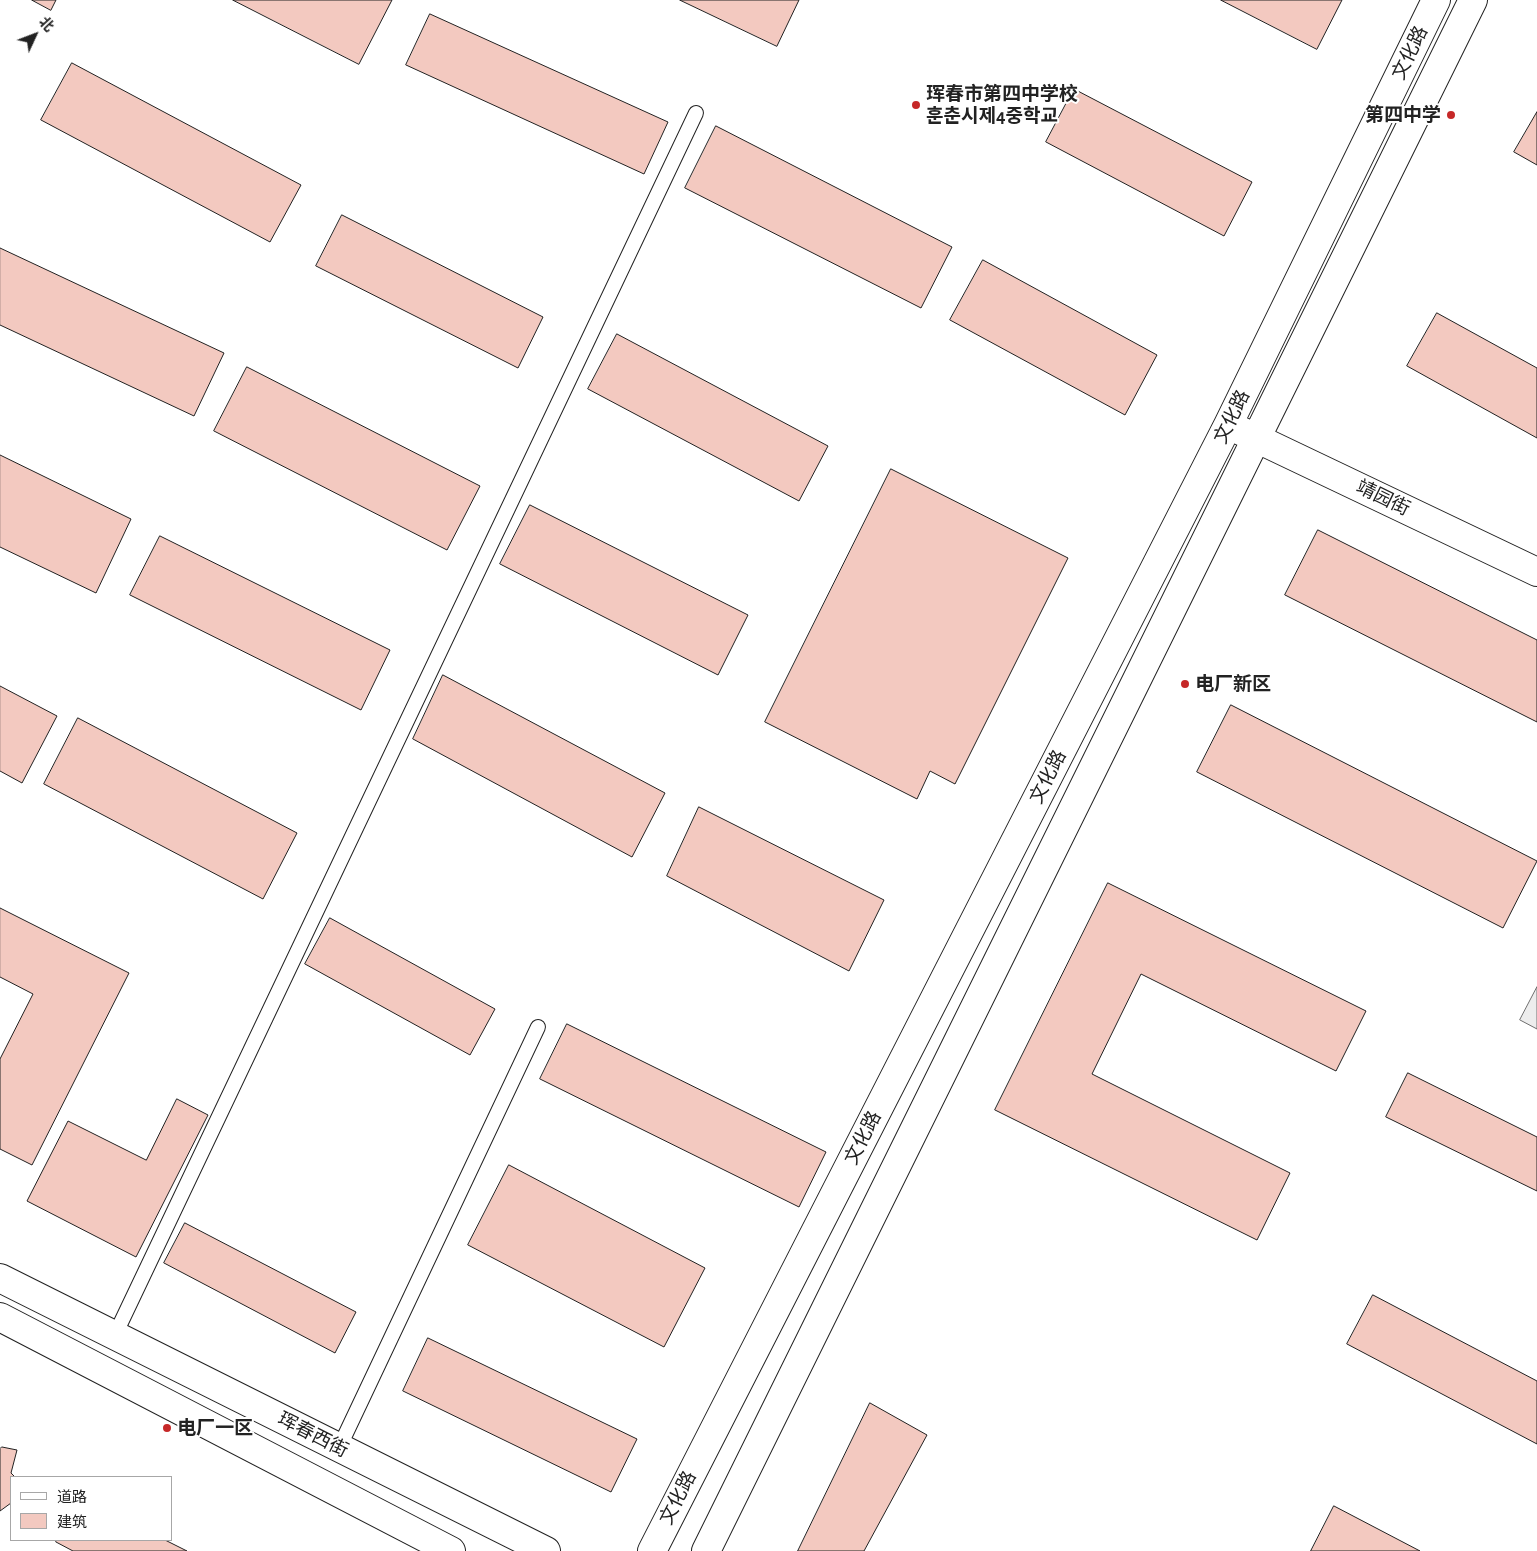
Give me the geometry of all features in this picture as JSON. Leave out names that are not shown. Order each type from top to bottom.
[{"type":"main road","name":"文化路","points":[[652,1551],[1228,425],[1436,0]]},
{"type":"main road","name":"文化路","points":[[706,1551],[1473,0]]},
{"type":"main road","name":"靖园街","points":[[1228,425],[1537,572]]},
{"type":"main road","name":"珲春西街","points":[[0,1278],[546,1551]]},
{"type":"main road","name":"珲春西街","points":[[0,1317],[450,1551]]},
{"type":"lane","points":[[115,1335],[696,113]]},
{"type":"lane","points":[[339,1448],[538,1027]]},
{"type":"shaded area","points":[[1537,987],[1537,1029],[1520,1020]]},
{"type":"building","points":[[32,0],[56,0],[51,10]]},
{"type":"building","points":[[233,0],[392,0],[359,64]]},
{"type":"building","points":[[680,0],[799,0],[777,46]]},
{"type":"building","points":[[1221,0],[1342,0],[1317,49]]},
{"type":"building","points":[[430,14],[668,122],[644,174],[406,65]]},
{"type":"building","points":[[72,63],[301,185],[270,242],[41,120]]},
{"type":"building","points":[[1074,89],[1252,182],[1224,236],[1046,142]]},
{"type":"building","points":[[1537,112],[1537,165],[1514,152]]},
{"type":"building","points":[[716,126],[952,247],[921,308],[685,188]]},
{"type":"building","points":[[342,215],[543,317],[518,368],[316,266]]},
{"type":"building","points":[[0,248],[224,353],[194,416],[0,325]]},
{"type":"building","points":[[983,260],[1157,355],[1125,415],[950,320]]},
{"type":"building","points":[[1437,313],[1537,368],[1537,438],[1407,366]]},
{"type":"building","points":[[617,334],[828,446],[799,501],[588,389]]},
{"type":"building","points":[[247,367],[480,486],[447,550],[214,431]]},
{"type":"building","points":[[0,455],[131,519],[96,593],[0,547]]},
{"type":"building","points":[[891,469],[1068,558],[955,784],[930,771],[917,799],[765,722]]},
{"type":"building","points":[[530,505],[748,615],[718,675],[500,564]]},
{"type":"building","points":[[1318,530],[1537,640],[1537,722],[1285,595]]},
{"type":"building","points":[[160,536],[390,650],[361,710],[130,595]]},
{"type":"building","points":[[443,675],[665,793],[632,857],[413,739]]},
{"type":"building","points":[[0,686],[57,716],[22,783],[0,771]]},
{"type":"building","points":[[1231,705],[1537,861],[1503,928],[1197,772]]},
{"type":"building","points":[[78,718],[297,833],[263,899],[44,784]]},
{"type":"building","points":[[699,807],[884,900],[849,971],[667,876]]},
{"type":"building","points":[[1108,883],[1366,1011],[1336,1071],[1141,974],[1092,1074],[1290,1173],[1257,1240],[995,1110]]},
{"type":"building","points":[[0,908],[129,973],[32,1165],[0,1149],[0,1059],[33,994],[0,977]]},
{"type":"building","points":[[330,918],[495,1009],[470,1055],[305,964]]},
{"type":"building","points":[[567,1024],[826,1152],[799,1207],[540,1079]]},
{"type":"building","points":[[1408,1073],[1537,1137],[1537,1191],[1386,1117]]},
{"type":"building","points":[[177,1099],[208,1115],[136,1257],[27,1201],[68,1121],[146,1160]]},
{"type":"building","points":[[509,1165],[705,1268],[664,1347],[468,1245]]},
{"type":"building","points":[[185,1223],[356,1312],[335,1353],[164,1263]]},
{"type":"building","points":[[1373,1295],[1537,1381],[1537,1444],[1347,1344]]},
{"type":"building","points":[[428,1338],[637,1439],[611,1492],[403,1391]]},
{"type":"building","points":[[870,1403],[927,1435],[864,1551],[798,1551]]},
{"type":"building","points":[[2,1447],[17,1450],[11,1473],[14,1476],[10,1476],[10,1504],[0,1511],[0,1449]]},
{"type":"building","points":[[1334,1506],[1420,1551],[1311,1551]]},
{"type":"building","points":[[167,1541],[187,1551],[73,1551],[56,1542]]},
{"type":"place","name":"珲春市第四中学校 훈춘시제4중학교","points":[[916,105]]},
{"type":"place","name":"第四中学","points":[[1451,115]]},
{"type":"place","name":"电厂新区","points":[[1185,684]]},
{"type":"place","name":"电厂一区","points":[[167,1428]]}]
